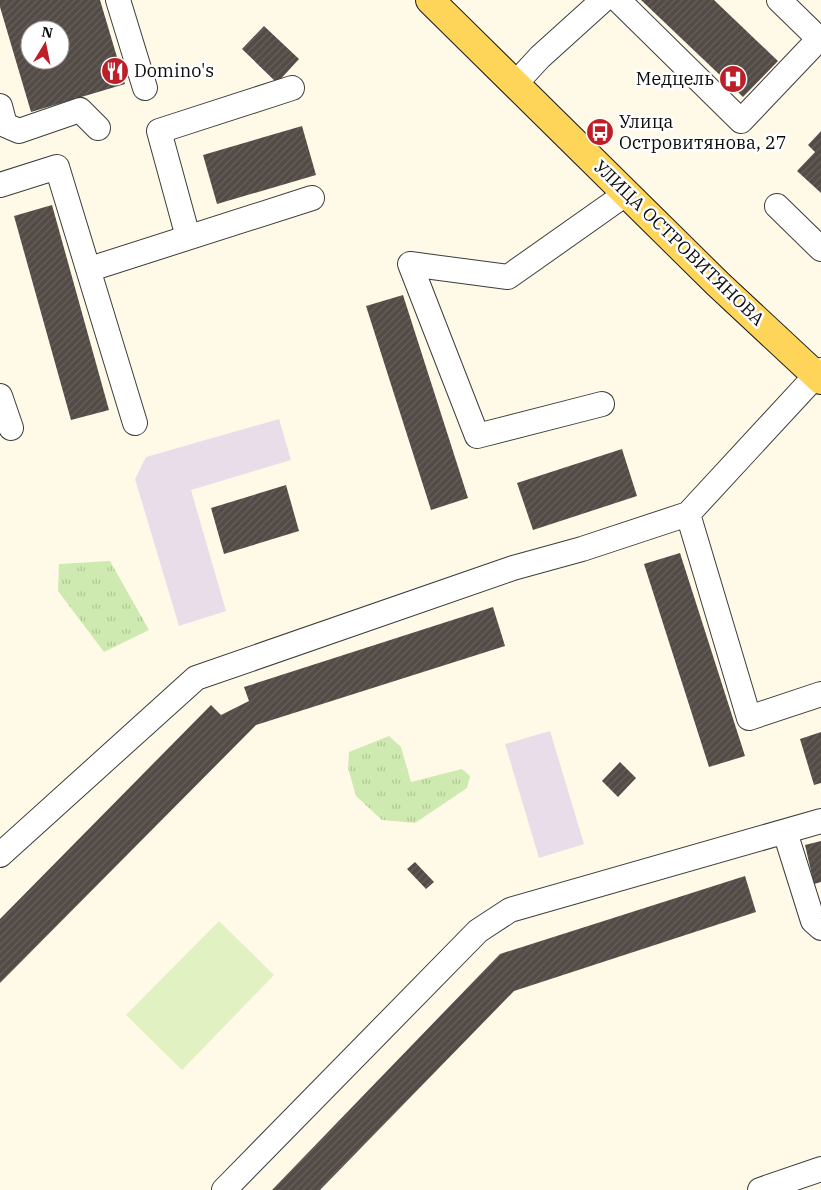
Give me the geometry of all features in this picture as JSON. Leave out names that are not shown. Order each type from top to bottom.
[{"type":"main road","name":"УЛИЦА ОСТРОВИТЯНОВА","points":[[430,0],[718,284],[819,375]]},
{"type":"lane","points":[[118,0],[145,88]]},
{"type":"lane","points":[[516,83],[540,57],[603,0]]},
{"type":"lane","points":[[618,0],[741,120],[819,39],[780,0]]},
{"type":"lane","points":[[188,237],[159,131],[292,88]]},
{"type":"lane","points":[[0,106],[5,125],[20,131],[80,110],[98,128]]},
{"type":"lane","points":[[0,185],[57,167],[90,269],[135,423]]},
{"type":"lane","points":[[602,404],[477,436],[410,264],[508,277],[627,193]]},
{"type":"lane","points":[[90,269],[312,198]]},
{"type":"lane","points":[[777,206],[821,248]]},
{"type":"lane","points":[[0,854],[196,678],[513,568],[582,550],[688,514],[819,375]]},
{"type":"lane","points":[[0,396],[12,428]]},
{"type":"lane","points":[[688,514],[749,718],[821,694]]},
{"type":"lane","points":[[224,1190],[478,931],[510,910],[821,821]]},
{"type":"lane","points":[[785,832],[813,921],[821,928]]},
{"type":"lane","points":[[760,1190],[821,1170]]},
{"type":"shaded area","points":[[279,419],[291,460],[191,490],[226,611],[179,626],[135,479],[146,457]]},
{"type":"shaded area","points":[[550,731],[584,844],[539,858],[505,744]]},
{"type":"green space","points":[[110,561],[149,630],[104,652],[58,591],[59,564]]},
{"type":"green space","points":[[389,736],[401,747],[411,782],[462,769],[470,776],[467,788],[415,823],[382,820],[356,796],[348,768],[349,752]]},
{"type":"green space","points":[[219,921],[274,975],[182,1070],[126,1015]]},
{"type":"building","points":[[0,0],[100,0],[125,84],[31,112],[0,7]]},
{"type":"building","points":[[641,0],[714,0],[778,61],[743,97]]},
{"type":"building","points":[[264,26],[299,59],[277,83],[242,49]]},
{"type":"building","points":[[302,126],[316,175],[217,204],[203,155]]},
{"type":"building","points":[[821,131],[821,193],[797,171],[815,152],[808,145]]},
{"type":"building","points":[[52,205],[109,410],[71,420],[14,216]]},
{"type":"building","points":[[403,295],[468,498],[431,510],[366,306]]},
{"type":"building","points":[[622,449],[637,496],[533,530],[517,483]]},
{"type":"building","points":[[286,485],[299,531],[224,554],[211,508]]},
{"type":"building","points":[[680,553],[745,756],[709,767],[644,564]]},
{"type":"building","points":[[493,607],[505,646],[256,725],[0,983],[0,919],[211,705],[221,715],[249,701],[244,687]]},
{"type":"building","points":[[821,732],[821,783],[814,785],[800,739]]},
{"type":"building","points":[[620,762],[636,778],[618,797],[602,781]]},
{"type":"building","points":[[821,841],[821,882],[814,884],[805,845]]},
{"type":"building","points":[[415,862],[434,882],[426,889],[407,869]]},
{"type":"building","points":[[745,876],[756,912],[514,991],[320,1190],[272,1190],[500,954]]},
{"type":"place","name":"Domino's","points":[[115,71]]},
{"type":"place","name":"Медцель","points":[[733,79]]},
{"type":"place","name":"Улица Островитянова, 27","points":[[600,132]]}]
